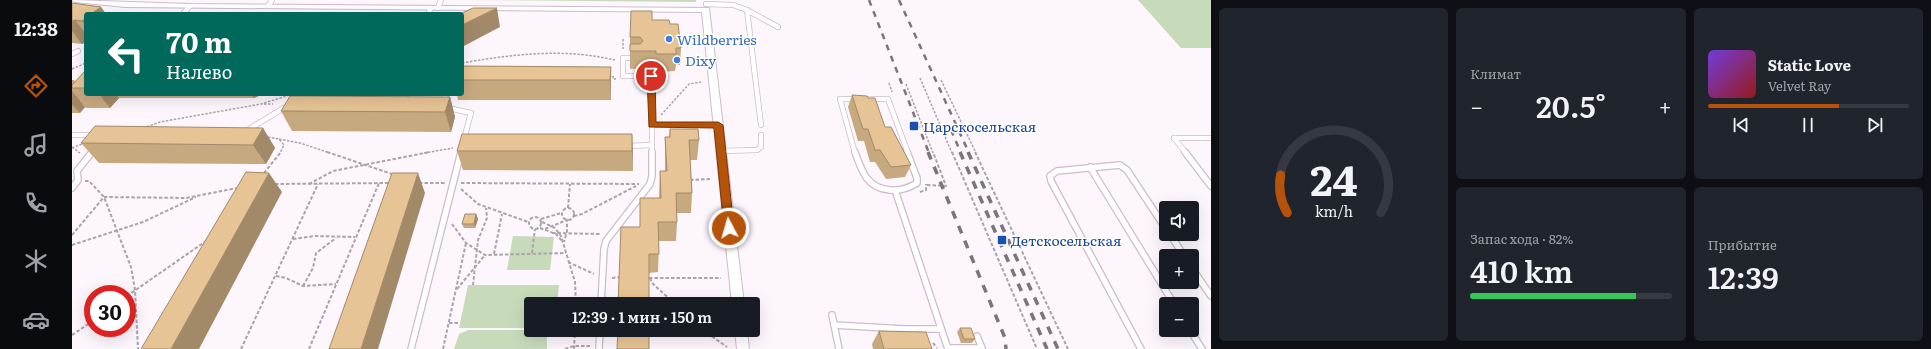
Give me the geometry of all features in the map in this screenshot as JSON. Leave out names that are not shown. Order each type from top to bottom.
[{"type":"street","points":[[75,0],[125,5],[190,6],[270,3],[432,10],[706,5],[737,297]]},
{"type":"street","points":[[741,337],[743,349]]},
{"type":"lane","points":[[432,10],[441,0]]},
{"type":"lane","points":[[706,5],[733,5],[747,10],[778,27]]},
{"type":"lane","points":[[185,12],[190,6]]},
{"type":"lane","points":[[747,10],[761,125]]},
{"type":"lane","points":[[72,54],[78,51]]},
{"type":"lane","points":[[601,297],[604,249],[606,241],[650,184],[652,176],[651,76],[623,76],[623,58],[639,58]]},
{"type":"lane","points":[[411,349],[471,113],[437,105],[445,96]]},
{"type":"lane","points":[[840,99],[888,99],[917,178],[917,183],[912,187],[895,190],[878,188],[871,183],[855,155],[840,99]]},
{"type":"lane","points":[[249,137],[243,135],[291,104]]},
{"type":"lane","points":[[652,125],[718,125]]},
{"type":"lane","points":[[72,135],[99,135]]},
{"type":"lane","points":[[721,151],[757,150],[761,147],[761,135]]},
{"type":"lane","points":[[1211,138],[1174,138],[1211,186]]},
{"type":"lane","points":[[620,146],[652,146]]},
{"type":"lane","points":[[72,188],[78,180],[77,170],[97,147]]},
{"type":"lane","points":[[1141,349],[1051,181],[1050,176],[1052,173],[1114,164],[1124,167],[1159,219]]},
{"type":"lane","points":[[1090,167],[1170,297]]},
{"type":"lane","points":[[895,190],[940,329],[948,349],[982,348],[977,336]]},
{"type":"lane","points":[[1199,278],[1211,296]]},
{"type":"lane","points":[[832,315],[839,349]]},
{"type":"lane","points":[[834,325],[904,329],[940,329]]},
{"type":"lane","points":[[1194,337],[1202,349]]},
{"type":"path","points":[[464,63],[523,54],[567,52],[597,54],[623,62]]},
{"type":"path","points":[[72,69],[84,64]]},
{"type":"path","points":[[920,78],[1037,349]]},
{"type":"path","points":[[941,80],[1068,349]]},
{"type":"path","points":[[652,125],[689,84],[702,82]]},
{"type":"path","points":[[906,84],[946,186],[927,185]]},
{"type":"path","points":[[140,129],[160,122],[261,104],[285,96]]},
{"type":"path","points":[[268,137],[300,143],[396,175]]},
{"type":"path","points":[[260,178],[279,156],[284,145],[279,139]]},
{"type":"path","points":[[308,184],[333,171],[462,146]]},
{"type":"path","points":[[689,180],[711,179]]},
{"type":"path","points":[[78,180],[89,181],[104,197],[131,267],[134,285]]},
{"type":"path","points":[[309,349],[379,183]]},
{"type":"path","points":[[270,184],[392,183]]},
{"type":"path","points":[[413,183],[641,184],[582,214],[545,229]]},
{"type":"path","points":[[453,183],[478,204],[502,214],[528,222]]},
{"type":"path","points":[[241,349],[318,184]]},
{"type":"path","points":[[568,209],[570,184]]},
{"type":"path","points":[[104,197],[162,199],[199,196],[239,187]]},
{"type":"path","points":[[72,245],[143,222],[199,196]]},
{"type":"path","points":[[72,235],[104,197]]},
{"type":"path","points":[[473,285],[476,250],[487,218],[486,208]]},
{"type":"path","points":[[528,222],[534,218],[541,219],[561,213],[568,209],[574,211],[574,216]]},
{"type":"path","points":[[561,213],[562,218],[567,220]]},
{"type":"path","points":[[494,254],[502,214]]},
{"type":"path","points":[[539,228],[542,222],[541,219]]},
{"type":"path","points":[[563,243],[567,232],[567,220]]},
{"type":"path","points":[[528,222],[529,227],[535,229],[545,229],[563,243]]},
{"type":"path","points":[[542,222],[552,226],[559,233],[568,262],[574,275],[577,297]]},
{"type":"path","points":[[452,223],[466,243],[486,255],[532,253],[566,254]]},
{"type":"path","points":[[532,253],[535,229]]},
{"type":"path","points":[[552,233],[567,232],[612,234]]},
{"type":"path","points":[[293,239],[315,236],[356,237]]},
{"type":"path","points":[[304,286],[313,268],[316,253],[337,237]]},
{"type":"path","points":[[136,289],[210,238]]},
{"type":"path","points":[[443,349],[466,243]]},
{"type":"path","points":[[456,291],[475,266],[486,255]]},
{"type":"path","points":[[568,262],[602,278]]},
{"type":"path","points":[[275,276],[286,278],[304,286],[336,284]]},
{"type":"path","points":[[667,297],[652,283],[649,278],[721,278]]},
{"type":"path","points":[[136,310],[138,349]]},
{"type":"path","points":[[448,323],[460,323]]},
{"type":"path","points":[[72,335],[84,327]]},
{"type":"path","points":[[711,337],[728,347]]},
{"type":"path","points":[[933,343],[938,349]]},
{"type":"path","points":[[566,349],[574,347],[600,347]]},
{"type":"green space","points":[[471,0],[696,0],[696,2]]},
{"type":"green space","points":[[1138,0],[1211,0],[1211,48],[1181,48]]},
{"type":"green space","points":[[513,236],[554,237],[550,270],[507,270]]},
{"type":"green space","points":[[468,285],[559,285],[558,297],[524,297],[524,328],[459,328]]},
{"type":"green space","points":[[468,330],[524,330],[524,337],[547,337],[547,349],[454,349],[459,334]]},
{"type":"building","points":[[72,3],[101,7],[94,12],[84,12],[84,20],[82,21],[72,21]]},
{"type":"building","points":[[473,8],[497,8],[464,24],[464,12]]},
{"type":"building","points":[[631,11],[652,11],[652,20],[669,20],[670,24],[678,24],[681,48],[676,48],[676,54],[656,54],[656,51],[630,51],[630,44],[640,44],[643,41],[640,37],[630,37]]},
{"type":"building","points":[[464,66],[611,67],[610,80],[464,80]]},
{"type":"building","points":[[84,72],[84,88],[72,88],[72,85]]},
{"type":"building","points":[[852,95],[875,98],[885,127],[891,127],[911,165],[891,167],[880,150],[875,150],[868,129],[863,129]]},
{"type":"building","points":[[290,96],[450,97],[445,112],[281,111]]},
{"type":"building","points":[[95,126],[263,128],[253,145],[81,143]]},
{"type":"building","points":[[670,129],[698,129],[699,140],[689,140],[692,193],[676,193],[677,222],[658,222],[659,254],[649,254],[649,297],[618,297],[621,227],[640,227],[640,198],[661,198],[660,171],[667,171],[665,137],[670,137]]},
{"type":"building","points":[[462,134],[632,134],[632,151],[457,151]]},
{"type":"building","points":[[246,172],[269,173],[171,349],[141,349]]},
{"type":"building","points":[[392,173],[418,173],[361,349],[329,349]]},
{"type":"building","points":[[465,214],[476,214],[474,224],[462,224]]},
{"type":"building","points":[[960,328],[971,328],[975,339],[964,339]]},
{"type":"building","points":[[879,331],[926,332],[932,349],[884,349]]},
{"type":"building","points":[[618,337],[649,337],[649,349],[617,349]]},
{"type":"railway","points":[[869,0],[929,153]]},
{"type":"railway","points":[[899,0],[969,153]]},
{"type":"railway","points":[[951,130],[961,153]]},
{"type":"railway","points":[[928,152],[1005,338],[1006,349]]},
{"type":"railway","points":[[960,152],[1047,349]]},
{"type":"railway","points":[[968,152],[1058,349]]},
{"type":"place","name":"Wildberries","points":[[669,39]]},
{"type":"place","name":"Dixy","points":[[677,60]]},
{"type":"place","name":"Царскосельская","points":[[914,126]]},
{"type":"place","name":"Детскосельская","points":[[1002,240]]},
{"type":"route","points":[[651,76],[652,125],[718,125],[729,228]]}]
